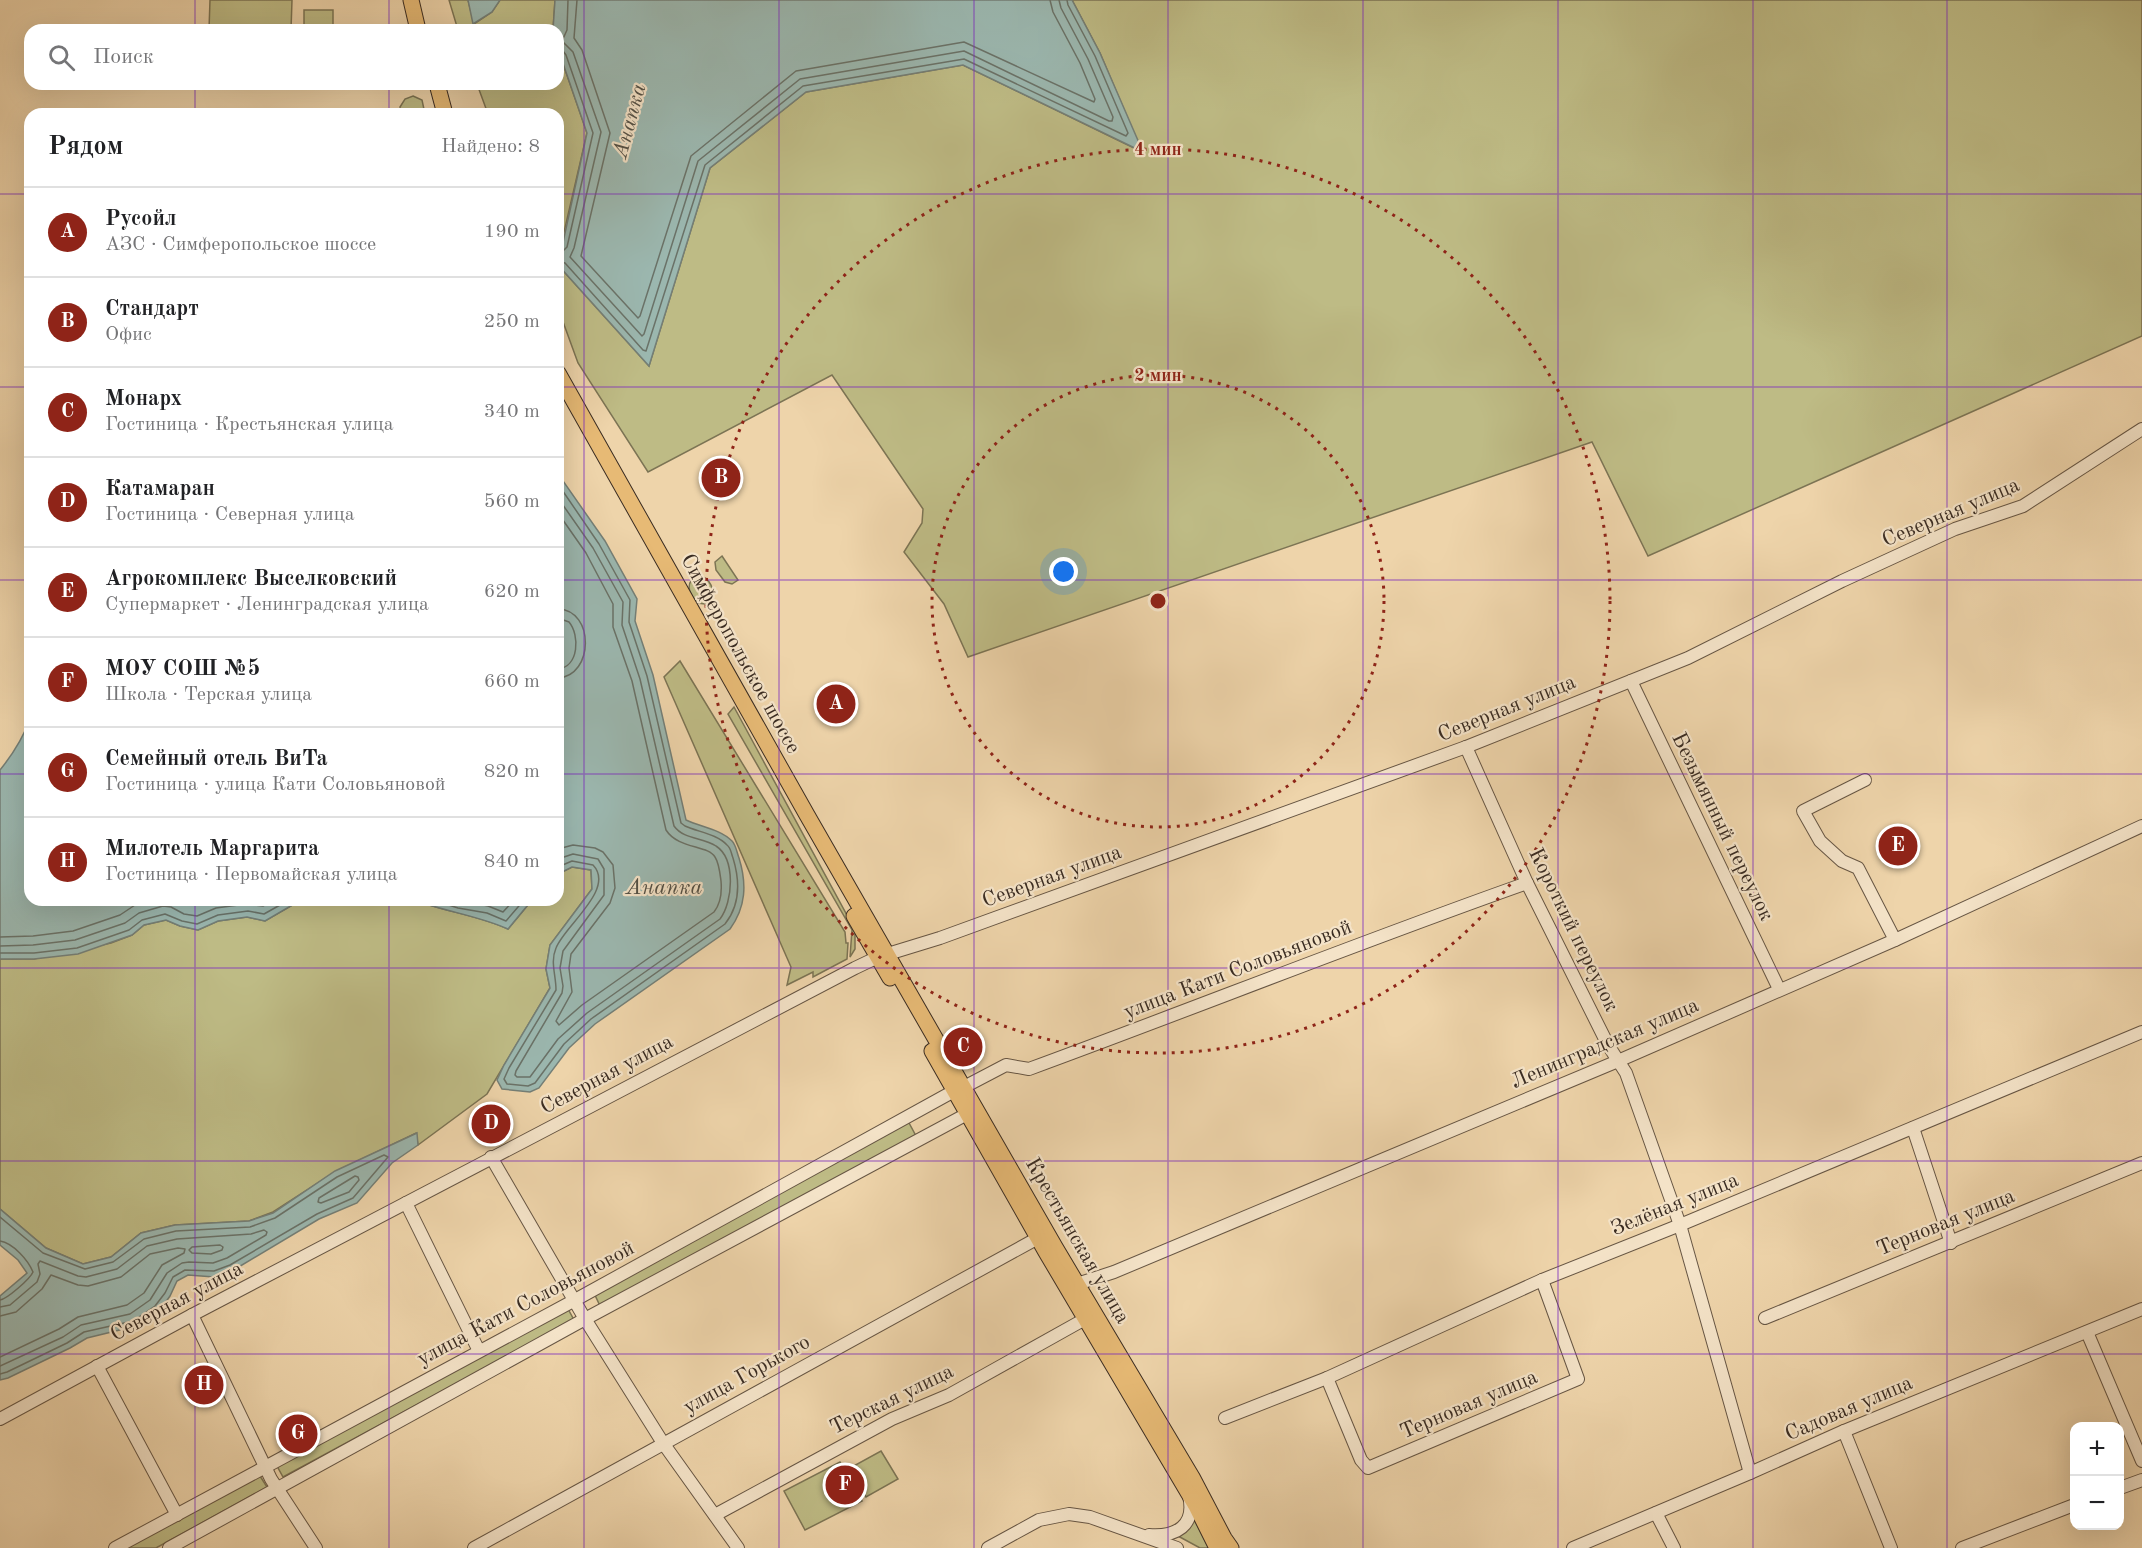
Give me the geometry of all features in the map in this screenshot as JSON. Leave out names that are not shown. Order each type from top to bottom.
[{"type":"main road","points":[[411,0],[417,24]]},
{"type":"main road","points":[[418,0],[423,24]]},
{"type":"main road","points":[[433,90],[437,108]]},
{"type":"main road","points":[[439,90],[443,108]]},
{"type":"main road","name":"Симферопольское шоссе","points":[[564,383],[673,586]]},
{"type":"main road","name":"Симферопольское шоссе","points":[[564,400],[694,622],[883,956]]},
{"type":"main road","name":"Крестьянская улица","points":[[883,956],[959,1089],[1192,1477],[1231,1548]]},
{"type":"main road","name":"Крестьянская улица","points":[[959,1089],[967,1114],[1188,1492],[1217,1548]]},
{"type":"street","name":"Северная улица","points":[[0,1419],[491,1157],[883,956],[962,930],[1466,747],[1688,658],[1832,586],[1955,529],[2024,506],[2142,429]]},
{"type":"street","name":"Безымянный переулок","points":[[1631,681],[1779,990]]},
{"type":"street","name":"Короткий переулок","points":[[1466,747],[1527,883],[1608,1045],[1626,1073],[1680,1225],[1750,1473]]},
{"type":"street","points":[[1865,780],[1803,811],[1820,841],[1842,861],[1858,868],[1895,940]]},
{"type":"street","name":"Ленинградская улица","points":[[1077,1284],[1114,1272],[1618,1061],[1895,940],[2142,826]]},
{"type":"street","name":"улица Кати Соловьяновой","points":[[115,1548],[1006,1065],[1029,1069],[1411,924],[1527,883]]},
{"type":"street","name":"Зелёная улица","points":[[1225,1418],[1327,1378],[1542,1280],[1680,1225],[2142,1032]]},
{"type":"street","name":"улица Кати Соловьяновой","points":[[169,1548],[585,1319],[967,1114]]},
{"type":"street","points":[[1913,1128],[1951,1243]]},
{"type":"street","points":[[491,1157],[585,1319],[663,1443],[738,1548]]},
{"type":"street","name":"Терновая улица","points":[[1765,1318],[2142,1163]]},
{"type":"street","points":[[406,1203],[479,1351]]},
{"type":"street","name":"улица Горького","points":[[474,1548],[1038,1238]]},
{"type":"street","name":"Терновая улица","points":[[1327,1378],[1361,1460],[1368,1468],[1578,1379],[1542,1280]]},
{"type":"street","name":"Садовая улица","points":[[1573,1548],[1844,1431],[2142,1309]]},
{"type":"street","points":[[192,1315],[265,1467],[316,1548]]},
{"type":"street","name":"Терская улица","points":[[715,1515],[892,1419],[949,1395],[1085,1319]]},
{"type":"street","points":[[2087,1332],[2142,1461]]},
{"type":"street","points":[[97,1366],[177,1515]]},
{"type":"street","points":[[1844,1431],[1891,1548]]},
{"type":"street","points":[[2124,1487],[2142,1480]]},
{"type":"street","points":[[1142,1534],[1158,1536],[1181,1529],[1190,1517],[1188,1492]]},
{"type":"street","points":[[1962,1548],[2070,1507]]},
{"type":"street","points":[[1656,1513],[1674,1548]]},
{"type":"street","points":[[988,1548],[1039,1520],[1069,1514],[1090,1517],[1177,1548]]},
{"type":"shaded area","points":[[210,0],[292,0],[291,24],[209,24]]},
{"type":"shaded area","points":[[449,0],[468,0],[474,24],[456,24]]},
{"type":"shaded area","points":[[500,0],[555,0],[553,24],[474,24],[492,12]]},
{"type":"shaded area","points":[[1072,0],[2142,0],[2142,336],[1648,556],[1592,442],[968,657],[944,604],[904,552],[922,523],[923,509],[832,375],[648,472],[578,363],[564,324],[564,272],[649,366],[710,168],[806,92],[963,65],[1142,152],[1100,53]]},
{"type":"shaded area","points":[[304,10],[333,10],[333,24],[304,24]]},
{"type":"shaded area","points":[[564,66],[587,133],[564,232],[564,108],[486,108],[479,90],[564,90]]},
{"type":"shaded area","points":[[413,96],[422,100],[424,108],[400,108],[405,99]]},
{"type":"shaded area","points":[[722,556],[738,580],[732,584],[725,582],[716,570],[715,562]]},
{"type":"shaded area","points":[[700,576],[707,579],[712,588],[712,599],[705,604],[697,603],[689,587],[692,580]]},
{"type":"shaded area","points":[[680,661],[845,932],[846,943],[848,943],[847,959],[813,977],[813,972],[787,985],[791,967],[664,677]]},
{"type":"shaded area","points":[[734,707],[855,930],[855,949],[850,957],[852,930],[728,714]]},
{"type":"shaded area","points":[[572,867],[591,870],[592,889],[550,945],[546,969],[550,988],[487,1094],[418,1145],[416,1133],[335,1172],[273,1212],[249,1221],[175,1225],[141,1233],[111,1257],[83,1264],[46,1248],[0,1209],[0,959],[34,959],[111,943],[132,935],[144,925],[166,920],[198,930],[218,921],[247,917],[265,921],[291,906],[433,906],[508,929],[527,906],[564,906],[564,871]]},
{"type":"shaded area","points":[[908,1121],[916,1136],[601,1308],[594,1293]]},
{"type":"shaded area","points":[[567,1307],[574,1320],[283,1477],[277,1466]]},
{"type":"shaded area","points":[[881,1451],[898,1479],[866,1497],[850,1468]]},
{"type":"shaded area","points":[[840,1462],[862,1501],[805,1530],[784,1491]]},
{"type":"shaded area","points":[[260,1476],[267,1487],[156,1548],[126,1548]]},
{"type":"shaded area","points":[[1194,1521],[1197,1522],[1209,1548],[1200,1548],[1178,1536]]},
{"type":"water","points":[[468,0],[500,0],[492,12],[473,24]]},
{"type":"water","points":[[555,0],[1072,0],[1100,53],[1143,152],[963,65],[806,92],[710,168],[649,366],[564,272],[564,238],[587,133],[564,66],[564,24],[553,24]]},
{"type":"water","name":"Анапка","points":[[564,482],[605,541],[637,599],[635,621],[653,675],[686,820],[722,834],[733,843],[742,868],[744,895],[739,912],[730,929],[595,1024],[569,1048],[539,1088],[530,1092],[502,1089],[497,1080],[504,1065],[550,988],[546,969],[550,945],[592,889],[591,870],[572,867],[564,871]]},
{"type":"water","points":[[24,733],[24,906],[291,906],[265,921],[247,917],[218,921],[198,930],[166,920],[144,925],[132,935],[78,954],[34,959],[0,959],[0,770]]},
{"type":"water","points":[[433,906],[527,906],[508,929]]},
{"type":"water","points":[[417,1133],[418,1145],[392,1163],[357,1203],[319,1219],[232,1271],[214,1277],[188,1275],[177,1281],[160,1310],[136,1326],[87,1338],[0,1380],[0,1296],[27,1273],[18,1260],[0,1245],[0,1209],[46,1248],[83,1264],[111,1257],[141,1233],[175,1225],[249,1221],[273,1213],[335,1171]]},
{"type":"place","name":"Стандарт","points":[[721,478]]},
{"type":"place","name":"Русойл","points":[[836,704]]},
{"type":"place","name":"Агрокомплекс Выселковский","points":[[1898,846]]},
{"type":"place","name":"Монарх","points":[[963,1047]]},
{"type":"place","name":"Катамаран","points":[[491,1124]]},
{"type":"place","name":"Милотель Маргарита","points":[[204,1385]]},
{"type":"place","name":"Семейный отель ВиТа","points":[[298,1434]]},
{"type":"place","name":"МОУ СОШ №5","points":[[845,1485]]}]
